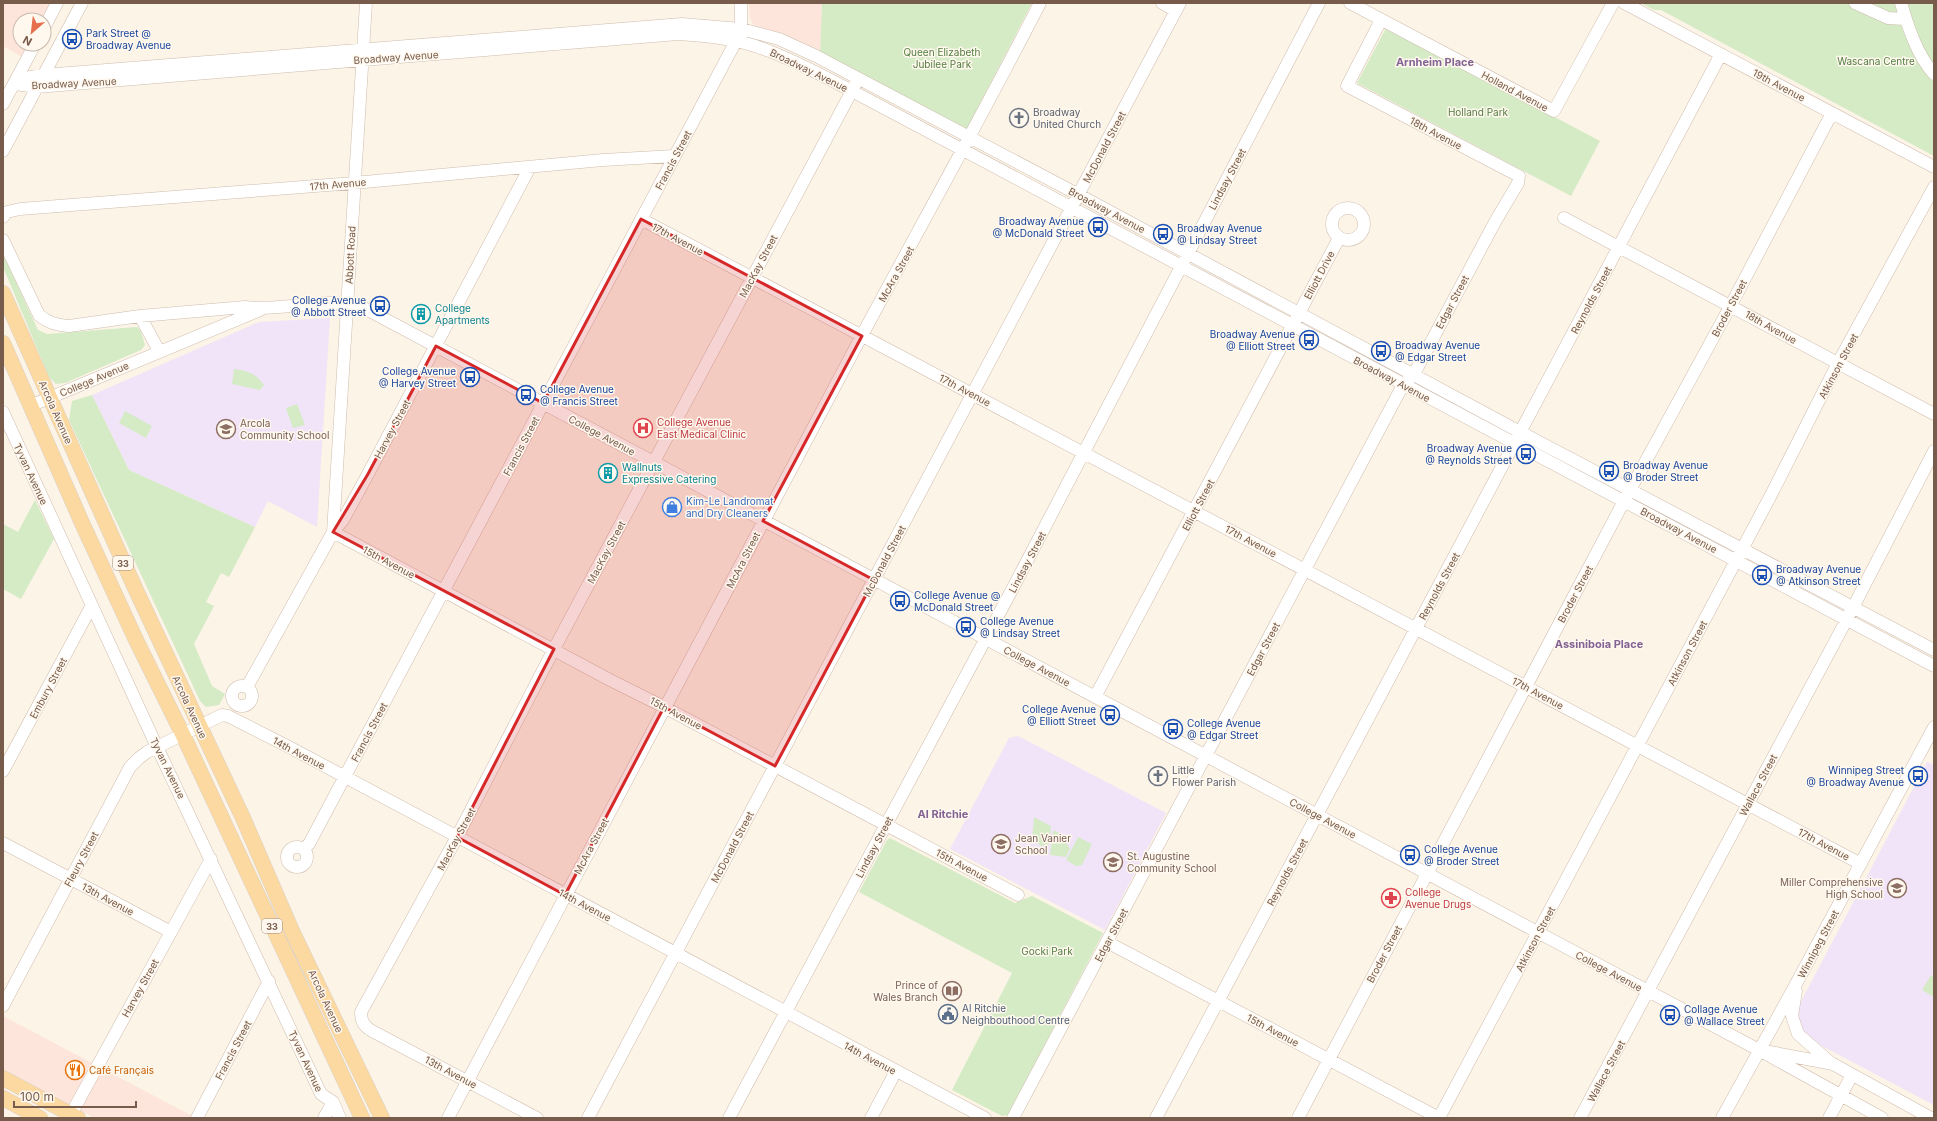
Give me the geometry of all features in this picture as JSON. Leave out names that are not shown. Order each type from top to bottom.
[{"type":"main road","name":"Arcola Avenue","points":[[3,293],[49,398],[199,727],[243,818],[292,931],[382,1118]]},
{"type":"main road","name":"Arcola Avenue","points":[[3,343],[136,640],[183,735],[362,1118]]},
{"type":"main road","points":[[3,1078],[73,1117]]},
{"type":"main road","points":[[3,1098],[40,1118]]},
{"type":"street","points":[[52,14],[58,3]]},
{"type":"street","points":[[3,151],[82,3]]},
{"type":"street","name":"Abbott Road","points":[[333,532],[366,3]]},
{"type":"street","points":[[741,3],[741,29]]},
{"type":"street","name":"McAra Street","points":[[448,1118],[763,520],[1040,3]]},
{"type":"street","points":[[1162,3],[1178,7]]},
{"type":"street","name":"Lindsay Street","points":[[729,1118],[986,639],[1319,3]]},
{"type":"street","name":"Holland Avenue","points":[[1350,3],[1554,111],[1613,3]]},
{"type":"street","name":"19th Avenue","points":[[1624,3],[1934,166]]},
{"type":"street","points":[[1855,3],[1888,18],[1905,19]]},
{"type":"street","points":[[1901,3],[1905,19],[1928,68],[1934,74]]},
{"type":"street","name":"McDonald Street","points":[[588,1118],[1178,7]]},
{"type":"street","name":"18th Avenue","points":[[1381,20],[1347,86],[1520,176],[1518,183]]},
{"type":"street","name":"Broadway Avenue","points":[[14,84],[37,87],[362,54],[682,24],[741,29],[779,39],[816,56],[1414,374],[1624,501],[1934,666]]},
{"type":"street","name":"Francis Street","points":[[303,849],[309,844],[736,41],[741,29]]},
{"type":"street","name":"Broadway Avenue","points":[[14,84],[30,77],[44,75],[678,34],[736,41],[781,55],[852,91],[1403,385],[1630,490],[1934,650]]},
{"type":"street","points":[[3,104],[31,52]]},
{"type":"street","name":"Reynolds Street","points":[[1156,1118],[1219,1002],[1721,54]]},
{"type":"street","name":"MacKay Street","points":[[365,1026],[361,1019],[361,1012],[457,837],[554,649],[859,79]]},
{"type":"street","name":"Broder Street","points":[[1298,1118],[1624,501],[1731,305],[1832,113]]},
{"type":"street","name":"17th Avenue","points":[[3,216],[7,212],[20,208],[354,183],[530,166],[674,156]]},
{"type":"street","name":"Harvey Street","points":[[247,687],[333,532],[343,520],[368,474],[530,166]]},
{"type":"street","name":"Edgar Street","points":[[1013,1118],[1207,757],[1403,385],[1414,374],[1495,222],[1518,183]]},
{"type":"street","name":"Atkinson Street","points":[[1439,1118],[1742,550],[1838,364],[1934,187]]},
{"type":"street","name":"18th Avenue","points":[[1564,218],[1731,305],[1838,364],[1934,414]]},
{"type":"street","name":"17th Avenue","points":[[641,219],[1861,864]]},
{"type":"street","name":"Elliott Drive","points":[[1299,312],[1339,238]]},
{"type":"street","name":"College Avenue","points":[[3,240],[39,315],[47,322],[58,325],[69,326],[140,316],[245,307],[262,309],[328,302],[348,303],[364,308],[1758,1050],[1882,1118]]},
{"type":"street","name":"College Avenue","points":[[30,406],[158,351],[262,309]]},
{"type":"street","name":"Elliott Street","points":[[1095,697],[1195,512],[1299,312]]},
{"type":"street","points":[[140,316],[158,351]]},
{"type":"street","name":"Tyvan Avenue","points":[[3,412],[321,1094],[333,1102],[340,1118]]},
{"type":"street","name":"Wallace Street","points":[[1580,1118],[1853,608],[1934,451]]},
{"type":"street","name":"15th Avenue","points":[[333,532],[1018,895]]},
{"type":"street","name":"Embury Street","points":[[3,771],[92,605]]},
{"type":"street","name":"14th Avenue","points":[[183,735],[222,715],[228,716],[985,1118]]},
{"type":"street","name":"Winnipeg Street","points":[[1722,1118],[1934,727]]},
{"type":"street","name":"Fleury Street","points":[[3,1006],[130,767],[139,758],[183,735]]},
{"type":"street","name":"13th Avenue","points":[[3,843],[171,932]]},
{"type":"street","name":"Harvey Street","points":[[73,1117],[211,859]]},
{"type":"street","name":"15th Avenue","points":[[1107,942],[1439,1118]]},
{"type":"street","name":"Francis Street","points":[[197,1118],[269,981]]},
{"type":"street","points":[[1796,984],[1792,1016],[1798,1034],[1833,1064]]},
{"type":"street","name":"13th Avenue","points":[[365,1026],[536,1118]]},
{"type":"street","name":"College Avenue","points":[[1758,1050],[1833,1064],[1931,1118]]},
{"type":"street","points":[[871,1118],[896,1072]]},
{"type":"street","points":[[1829,1118],[1852,1075]]},
{"type":"street","points":[[324,1118],[333,1102]]},
{"type":"highlighted area","points":[[641,219],[862,336],[763,521],[874,580],[775,766],[664,707],[565,895],[457,837],[554,649],[333,532],[368,474],[436,346],[543,403]]},
{"type":"shaded area","points":[[3,3],[51,3],[46,12],[12,12],[12,51],[3,46]]},
{"type":"shaded area","points":[[749,3],[822,3],[820,53],[759,29],[753,24],[750,18]]},
{"type":"shaded area","points":[[13,52],[25,52],[22,57]]},
{"type":"shaded area","points":[[330,318],[317,527],[268,501],[255,527],[129,470],[92,395],[259,322]]},
{"type":"shaded area","points":[[1018,736],[1166,813],[1105,930],[950,849],[1009,738]]},
{"type":"shaded area","name":"Miller Comprehensive High School","points":[[1927,762],[1934,765],[1934,1105],[1822,1046],[1803,1032],[1796,1011]]},
{"type":"shaded area","points":[[3,1016],[196,1118],[94,1118],[3,1069]]},
{"type":"green space","name":"Queen Elizabeth Jubilee Park","points":[[822,3],[1032,3],[965,132],[820,53]]},
{"type":"green space","name":"Wascana Centre","points":[[1641,3],[1934,3],[1934,156],[1661,10],[1654,10]]},
{"type":"green space","name":"Holland Park","points":[[1386,28],[1600,141],[1571,196],[1357,83]]},
{"type":"green space","points":[[3,254],[38,330],[47,334],[137,327],[141,331],[145,345],[141,350],[65,383],[56,384],[49,377],[3,267]]},
{"type":"green space","points":[[234,369],[251,373],[264,385],[260,390],[232,384]]},
{"type":"green space","points":[[92,395],[129,470],[255,527],[229,577],[221,573],[206,602],[214,606],[194,644],[212,686],[225,694],[219,705],[206,707],[200,701],[69,420],[72,401]]},
{"type":"green space","points":[[297,404],[305,425],[293,428],[286,408]]},
{"type":"green space","points":[[125,411],[152,426],[146,438],[119,423]]},
{"type":"green space","points":[[35,500],[54,539],[21,599],[3,589],[3,524],[18,532]]},
{"type":"green space","points":[[1034,817],[1051,826],[1049,845],[1041,846],[1032,838]]},
{"type":"green space","points":[[1053,830],[1061,834],[1070,849],[1066,857],[1050,855]]},
{"type":"green space","points":[[1078,837],[1092,844],[1082,865],[1076,866],[1066,860]]},
{"type":"green space","name":"Gocki Park","points":[[890,838],[1015,903],[1032,896],[1103,933],[1008,1115],[1002,1116],[952,1090],[1012,973],[859,892],[887,840]]},
{"type":"green space","points":[[1931,975],[1934,977],[1934,997],[1922,990]]},
{"type":"place","name":"Park Street @ Broadway Avenue","points":[[72,39]]},
{"type":"place","name":"Broadway United Church","points":[[1019,118]]},
{"type":"place","name":"Broadway Avenue @ McDonald Street","points":[[1098,227]]},
{"type":"place","name":"Broadway Avenue @ Lindsay Street","points":[[1163,234]]},
{"type":"place","name":"College Avenue @ Abbott Street","points":[[380,306]]},
{"type":"place","name":"College Apartments","points":[[421,314]]},
{"type":"place","name":"Broadway Avenue @ Elliott Street","points":[[1309,340]]},
{"type":"place","name":"Broadway Avenue @ Edgar Street","points":[[1381,351]]},
{"type":"place","name":"College Avenue @ Harvey Street","points":[[470,377]]},
{"type":"place","name":"College Avenue @ Francis Street","points":[[526,395]]},
{"type":"place","name":"College Avenue East Medical Clinic","points":[[643,428]]},
{"type":"place","name":"Arcola Community School","points":[[226,429]]},
{"type":"place","name":"Broadway Avenue @ Reynolds Street","points":[[1526,454]]},
{"type":"place","name":"Broadway Avenue @ Broder Street","points":[[1609,471]]},
{"type":"place","name":"Wallnuts Expressive Catering","points":[[608,473]]},
{"type":"place","name":"Kim-Le Landromat and Dry Cleaners","points":[[672,507]]},
{"type":"place","name":"Broadway Avenue @ Atkinson Street","points":[[1762,575]]},
{"type":"place","name":"College Avenue @ McDonald Street","points":[[900,601]]},
{"type":"place","name":"College Avenue @ Lindsay Street","points":[[966,627]]},
{"type":"place","name":"College Avenue @ Elliott Street","points":[[1110,715]]},
{"type":"place","name":"College Avenue @ Edgar Street","points":[[1173,729]]},
{"type":"place","name":"Little Flower Parish","points":[[1158,776]]},
{"type":"place","name":"Winnipeg Street @ Broadway Avenue","points":[[1918,776]]},
{"type":"place","name":"Jean Vanier School","points":[[1001,844]]},
{"type":"place","name":"College Avenue @ Broder Street","points":[[1410,855]]},
{"type":"place","name":"St. Augustine Community School","points":[[1113,862]]},
{"type":"place","name":"Miller Comprehensive High School","points":[[1897,888]]},
{"type":"place","name":"College Avenue Drugs","points":[[1391,898]]},
{"type":"place","name":"Prince of Wales Branch","points":[[952,991]]},
{"type":"place","name":"Al Ritchie Neighbouthood Centre","points":[[948,1014]]},
{"type":"place","name":"Collage Avenue @ Wallace Street","points":[[1670,1015]]},
{"type":"place","name":"Café Français","points":[[75,1070]]},
{"type":"district","name":"Arnheim Place","points":[[1435,62]]},
{"type":"district","name":"Assiniboia Place","points":[[1599,644]]},
{"type":"district","name":"Al Ritchie","points":[[943,814]]}]
